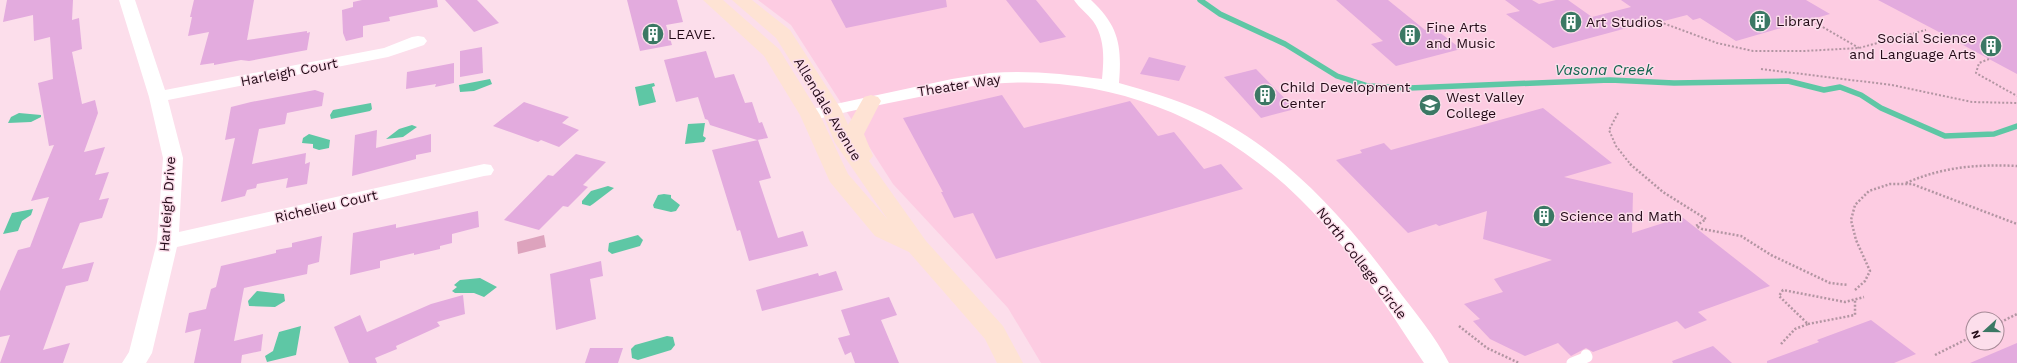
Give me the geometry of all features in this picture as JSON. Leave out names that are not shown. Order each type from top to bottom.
[{"type":"street","name":"Harleigh Drive","points":[[127,0],[158,98],[174,158],[168,242],[140,353],[134,363]]},
{"type":"street","name":"Allendale Avenue","points":[[712,0],[772,53],[821,112],[869,174],[918,247],[994,333],[1010,363]]},
{"type":"street","name":"Allendale Avenue","points":[[741,0],[783,34],[821,112],[838,178],[883,230],[918,247]]},
{"type":"street","points":[[1082,0],[1096,14],[1109,35],[1113,52],[1110,84]]},
{"type":"street","name":"Harleigh Court","points":[[158,98],[388,52],[418,42]]},
{"type":"street","name":"Theater Way","points":[[821,112],[946,86],[997,78],[1046,77],[1110,84]]},
{"type":"street","name":"North College Circle","points":[[1110,84],[1136,91],[1191,112],[1231,135],[1272,163],[1302,190],[1340,230],[1383,286],[1437,363]]},
{"type":"street","points":[[869,174],[854,134],[871,101]]},
{"type":"street","name":"Richelieu Court","points":[[168,242],[484,170]]},
{"type":"lane","points":[[1572,363],[1587,357],[1586,355]]},
{"type":"path","points":[[1660,22],[1717,43],[1753,51],[1811,51],[1859,48],[1926,30]]},
{"type":"path","points":[[1816,23],[1859,48]]},
{"type":"path","points":[[1989,59],[1979,64],[1976,73],[2017,96]]},
{"type":"path","points":[[1761,69],[1892,85],[1972,102],[2017,103]]},
{"type":"path","points":[[1618,113],[1609,130],[1614,144],[1640,175],[1652,185],[1706,219],[1696,226],[1702,229],[1741,236],[1771,255],[1830,283],[1848,285]]},
{"type":"path","points":[[1906,184],[1919,177],[1947,169],[1981,165],[2017,166]]},
{"type":"path","points":[[1855,290],[1865,281],[1870,271],[1856,240],[1851,220],[1855,205],[1869,191],[1890,184],[1912,184],[2017,224]]},
{"type":"path","points":[[1808,324],[1779,296],[1783,290],[1845,302],[1864,297]]},
{"type":"path","points":[[1781,344],[1795,329],[1808,324],[1855,315],[1855,300]]},
{"type":"path","points":[[2005,320],[2017,314]]},
{"type":"path","points":[[1459,326],[1481,346],[1497,356],[1519,363]]},
{"type":"path","points":[[1934,355],[1965,340]]},
{"type":"shaded area","name":"West Valley College","points":[[758,0],[2017,0],[2017,363],[1041,363],[1008,308],[893,184],[791,25]]},
{"type":"shaded area","points":[[490,79],[492,84],[474,91],[460,92],[459,85]]},
{"type":"shaded area","points":[[654,83],[655,86],[652,87],[656,102],[639,106],[635,87]]},
{"type":"shaded area","points":[[371,103],[372,109],[370,111],[331,119],[330,115],[333,110]]},
{"type":"shaded area","points":[[19,113],[41,115],[41,117],[31,122],[8,123],[11,117]]},
{"type":"shaded area","points":[[705,123],[703,136],[706,138],[704,142],[685,144],[688,124]]},
{"type":"shaded area","points":[[412,125],[417,127],[403,137],[386,139],[399,129]]},
{"type":"shaded area","points":[[309,134],[330,140],[329,148],[319,150],[313,148],[313,144],[302,143],[303,138]]},
{"type":"shaded area","points":[[608,186],[614,188],[590,206],[582,204],[582,201],[591,191]]},
{"type":"shaded area","points":[[658,195],[671,195],[671,198],[680,205],[676,211],[671,212],[654,208],[653,205]]},
{"type":"shaded area","points":[[33,209],[31,215],[22,221],[18,231],[3,234],[12,213]]},
{"type":"shaded area","points":[[544,235],[546,247],[518,254],[517,242]]},
{"type":"shaded area","points":[[638,235],[643,240],[640,246],[612,254],[608,251],[609,243]]},
{"type":"shaded area","points":[[480,278],[497,287],[484,297],[474,293],[455,293],[452,291],[457,287],[454,285],[460,280]]},
{"type":"shaded area","points":[[257,291],[284,294],[285,301],[275,307],[249,306],[248,301]]},
{"type":"shaded area","points":[[301,326],[296,355],[267,362],[265,356],[273,351],[279,332]]},
{"type":"shaded area","points":[[667,336],[673,337],[675,345],[671,350],[638,360],[632,358],[631,349],[635,345]]},
{"type":"building","points":[[7,0],[73,0],[72,20],[79,18],[82,49],[72,52],[82,104],[95,100],[98,113],[84,152],[105,147],[95,175],[109,172],[99,200],[109,198],[102,218],[80,223],[62,269],[94,262],[88,281],[66,286],[43,350],[70,343],[63,363],[0,363],[10,335],[0,337],[0,291],[18,250],[30,247],[49,197],[31,201],[54,145],[49,146],[38,83],[53,79],[50,37],[34,41],[33,15],[3,22]]},
{"type":"building","points":[[194,0],[254,0],[247,40],[307,31],[307,33],[310,32],[307,50],[249,61],[241,60],[214,65],[214,63],[200,65],[209,32],[188,36]]},
{"type":"building","points":[[362,0],[437,0],[438,7],[389,17],[390,21],[363,26],[363,37],[346,41],[343,33],[342,10],[353,7],[353,2]]},
{"type":"building","points":[[445,0],[477,0],[499,23],[474,32]]},
{"type":"building","points":[[627,0],[677,0],[683,22],[666,25],[672,45],[640,51]]},
{"type":"building","points":[[831,0],[946,0],[947,7],[846,28]]},
{"type":"building","points":[[1006,0],[1036,0],[1066,37],[1040,43]]},
{"type":"building","name":"Fine Arts and Music","points":[[1336,0],[1388,0],[1425,30],[1434,28],[1461,49],[1396,66],[1371,44],[1383,41]]},
{"type":"building","points":[[1505,0],[1532,0],[1539,4],[1556,0],[1568,0],[1592,17],[1631,7],[1621,0],[1806,0],[1830,14],[1736,41],[1700,18],[1693,20],[1687,15],[1656,23],[1653,21],[1553,48],[1506,14],[1520,11]]},
{"type":"building","name":"Social Science and Language Arts","points":[[1878,0],[2017,0],[2017,74],[1937,31]]},
{"type":"building","points":[[482,47],[483,73],[460,77],[460,51]]},
{"type":"building","points":[[706,51],[715,78],[734,74],[745,103],[752,102],[759,123],[762,122],[768,138],[757,140],[710,125],[708,120],[705,119],[698,97],[676,102],[664,60]]},
{"type":"building","points":[[1149,57],[1186,66],[1179,81],[1140,74]]},
{"type":"building","points":[[454,63],[454,83],[435,87],[436,84],[406,89],[407,72]]},
{"type":"building","name":"Child Development Center","points":[[1256,69],[1295,109],[1261,118],[1224,77]]},
{"type":"building","points":[[315,90],[324,93],[322,106],[287,113],[285,124],[259,129],[252,164],[306,153],[305,164],[310,162],[307,184],[286,188],[288,178],[257,184],[256,188],[247,190],[245,196],[221,202],[235,138],[225,140],[231,107]]},
{"type":"building","points":[[1002,95],[1024,128],[1130,101],[1158,136],[1174,132],[1204,169],[1221,164],[1243,189],[996,259],[973,213],[954,218],[941,192],[943,192],[903,118]]},
{"type":"building","points":[[524,102],[569,117],[562,123],[579,130],[559,147],[541,140],[538,142],[493,126]]},
{"type":"building","points":[[1543,108],[1612,163],[1564,177],[1633,193],[1632,233],[1682,217],[1770,286],[1698,312],[1707,320],[1685,329],[1677,321],[1593,352],[1586,348],[1571,356],[1558,343],[1525,356],[1490,339],[1473,321],[1480,319],[1464,304],[1503,292],[1494,279],[1552,260],[1483,239],[1487,211],[1439,226],[1436,224],[1408,233],[1336,160],[1362,153],[1360,150],[1384,143],[1391,150]]},
{"type":"building","points":[[377,130],[376,148],[431,134],[431,152],[416,155],[416,159],[352,176],[355,135]]},
{"type":"building","points":[[758,140],[771,178],[759,181],[778,238],[803,231],[808,246],[749,261],[740,230],[737,231],[712,150]]},
{"type":"building","points":[[576,154],[606,162],[583,185],[588,187],[568,207],[563,206],[539,230],[504,220],[548,175],[553,176]]},
{"type":"building","points":[[478,211],[479,227],[452,234],[452,243],[440,246],[440,249],[380,261],[380,268],[350,275],[353,233],[396,224],[396,228]]},
{"type":"building","points":[[322,236],[319,262],[308,265],[307,274],[244,288],[234,341],[263,334],[261,351],[242,355],[241,363],[194,363],[201,329],[185,333],[189,313],[206,309],[211,289],[216,287],[221,266],[276,253],[276,250],[292,247],[292,243]]},
{"type":"building","points":[[601,261],[603,276],[590,279],[596,319],[556,330],[550,274]]},
{"type":"building","points":[[836,271],[843,290],[762,311],[756,290],[818,273],[819,276]]},
{"type":"building","points":[[463,295],[465,314],[437,322],[440,326],[396,346],[397,349],[375,358],[377,363],[349,363],[334,327],[360,315],[367,332],[431,304]]},
{"type":"building","points":[[889,297],[897,315],[881,320],[899,363],[855,363],[851,352],[845,355],[838,338],[850,335],[841,310]]},
{"type":"building","points":[[1871,320],[1916,354],[1894,363],[1767,363],[1767,361],[1819,342],[1817,340]]},
{"type":"building","points":[[2017,343],[2017,363],[1970,363],[1998,351],[2005,351],[2005,348]]},
{"type":"building","points":[[1713,346],[1732,363],[1673,363],[1672,361]]},
{"type":"building","points":[[590,348],[623,348],[618,363],[585,363]]},
{"type":"waterway","name":"Vasona Creek","points":[[1200,0],[1220,14],[1285,44],[1337,76],[1368,86],[1409,88],[1610,80],[1674,83],[1788,81],[1824,90],[1840,87],[1861,95],[1881,108],[1945,136],[1994,134],[2017,126]]},
{"type":"place","name":"Library","points":[[1760,21]]},
{"type":"place","name":"Art Studios","points":[[1571,22]]},
{"type":"place","name":"LEAVE.","points":[[653,34]]},
{"type":"place","name":"Fine Arts and Music","points":[[1410,35]]},
{"type":"place","name":"Social Science and Language Arts","points":[[1991,46]]},
{"type":"place","name":"Child Development Center","points":[[1265,95]]},
{"type":"place","name":"West Valley College","points":[[1430,105]]},
{"type":"place","name":"Science and Math","points":[[1544,216]]}]
